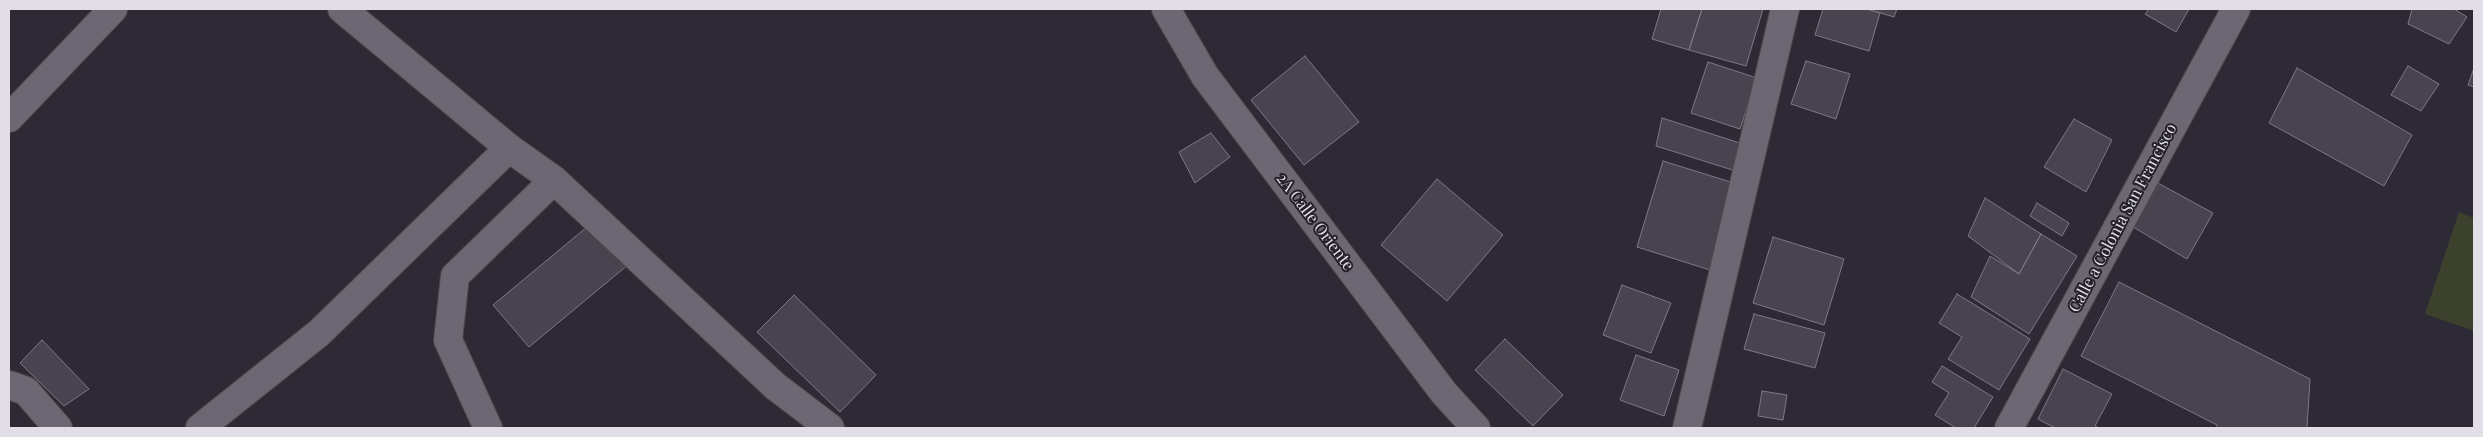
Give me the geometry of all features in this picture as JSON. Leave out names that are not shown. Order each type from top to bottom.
[{"type":"street","points":[[9,118],[113,9]]},
{"type":"street","points":[[342,9],[509,148],[554,180],[775,386],[830,428]]},
{"type":"street","name":"2A Calle Oriente","points":[[1166,9],[1205,76],[1444,394],[1476,428]]},
{"type":"street","points":[[1687,428],[1785,9]]},
{"type":"street","name":"Calle a Colonia San Francisco","points":[[2009,428],[2236,9]]},
{"type":"street","points":[[200,428],[319,333],[509,148]]},
{"type":"street","points":[[488,428],[448,340],[455,276],[554,180]]},
{"type":"street","points":[[9,385],[26,391],[58,428]]},
{"type":"green space","points":[[2459,212],[2474,218],[2474,331],[2425,314]]},
{"type":"building","points":[[1661,9],[1702,9],[1689,50],[1652,39]]},
{"type":"building","points":[[1702,9],[1763,9],[1746,66],[1689,50]]},
{"type":"building","points":[[1823,9],[1867,9],[1880,13],[1869,51],[1815,35]]},
{"type":"building","points":[[1867,9],[1897,9],[1894,17]]},
{"type":"building","points":[[2149,9],[2189,9],[2176,32],[2145,14]]},
{"type":"building","points":[[2412,9],[2454,9],[2467,17],[2449,44],[2408,24]]},
{"type":"building","points":[[1305,56],[1359,122],[1304,165],[1251,100]]},
{"type":"building","points":[[1806,61],[1850,74],[1836,119],[1791,104]]},
{"type":"building","points":[[1708,62],[1757,78],[1740,129],[1691,113]]},
{"type":"building","points":[[2408,66],[2439,84],[2421,111],[2391,95]]},
{"type":"building","points":[[2297,68],[2412,135],[2384,186],[2269,123]]},
{"type":"building","points":[[2474,68],[2474,87],[2468,85]]},
{"type":"building","points":[[1662,118],[1746,145],[1739,172],[1656,146]]},
{"type":"building","points":[[2074,119],[2112,140],[2086,192],[2044,167]]},
{"type":"building","points":[[1211,133],[1230,157],[1195,183],[1179,152]]},
{"type":"building","points":[[1663,161],[1737,184],[1710,270],[1637,247]]},
{"type":"building","points":[[1437,179],[1503,235],[1447,301],[1381,245]]},
{"type":"building","points":[[2156,182],[2213,213],[2187,259],[2133,227]]},
{"type":"building","points":[[1985,198],[2041,234],[2019,274],[1968,236]]},
{"type":"building","points":[[2037,203],[2069,223],[2062,236],[2030,216]]},
{"type":"building","points":[[593,222],[629,264],[529,347],[493,305]]},
{"type":"building","points":[[2041,234],[2077,256],[2029,334],[1971,297],[1990,256],[2019,274]]},
{"type":"building","points":[[1773,237],[1844,259],[1824,325],[1753,303]]},
{"type":"building","points":[[2119,282],[2310,379],[2307,428],[2217,428],[2217,425],[2081,356]]},
{"type":"building","points":[[1622,285],[1671,303],[1651,353],[1603,335]]},
{"type":"building","points":[[1957,294],[2030,339],[1999,390],[1948,359],[1962,337],[1939,323]]},
{"type":"building","points":[[794,295],[876,375],[840,412],[757,332]]},
{"type":"building","points":[[1754,314],[1825,333],[1815,368],[1744,349]]},
{"type":"building","points":[[1505,339],[1563,395],[1533,426],[1475,370]]},
{"type":"building","points":[[42,340],[89,389],[64,406],[20,363]]},
{"type":"building","points":[[1636,355],[1679,370],[1664,416],[1620,400]]},
{"type":"building","points":[[1942,366],[1993,397],[1974,428],[1956,428],[1935,415],[1949,393],[1932,382]]},
{"type":"building","points":[[2063,369],[2112,394],[2095,426],[2099,428],[2055,428],[2038,419]]},
{"type":"building","points":[[1762,391],[1787,395],[1783,420],[1758,416]]}]
